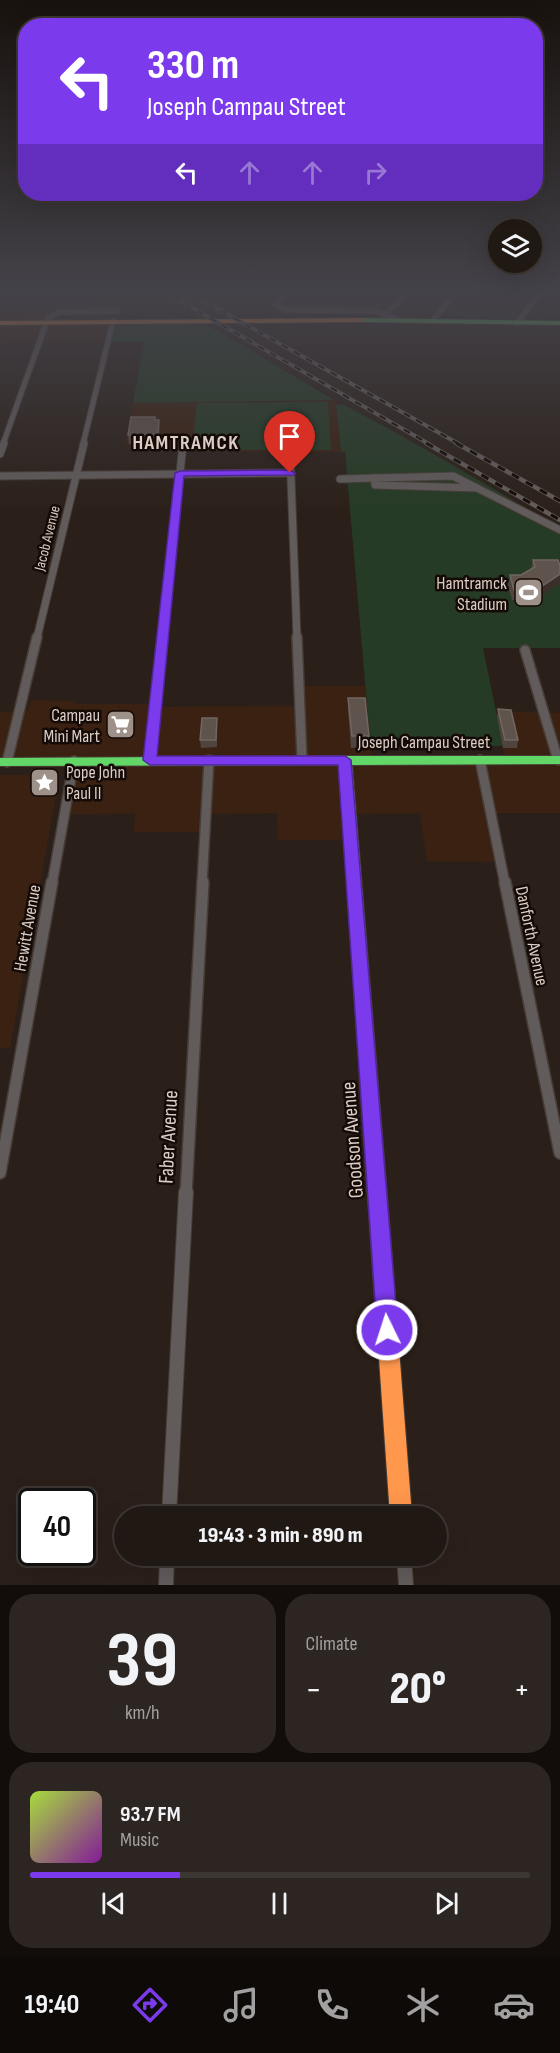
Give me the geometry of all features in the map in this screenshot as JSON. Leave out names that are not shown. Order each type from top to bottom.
[{"type":"street","points":[[0,454],[32,364]]},
{"type":"street","name":"Jacob Avenue","points":[[3,762],[103,364]]},
{"type":"street","points":[[150,760],[183,444]]},
{"type":"street","points":[[290,452],[302,760]]},
{"type":"street","points":[[0,476],[290,473]]},
{"type":"street","points":[[340,479],[453,476],[560,530]]},
{"type":"street","points":[[374,478],[375,485],[478,488]]},
{"type":"street","points":[[525,650],[559,760]]},
{"type":"street","name":"Faber Avenue","points":[[170,1506],[209,760]]},
{"type":"street","name":"Goodson Avenue","points":[[345,760],[400,1506]]},
{"type":"street","name":"Danforth Avenue","points":[[480,760],[560,1153]]},
{"type":"street","name":"Joseph Campau Street","points":[[3,762],[559,760]]},
{"type":"street","name":"Hewitt Avenue","points":[[0,1173],[74,761]]},
{"type":"street","points":[[166,1585],[167,1566]]},
{"type":"street","points":[[405,1566],[406,1585]]},
{"type":"shaded area","points":[[334,400],[340,404],[336,405],[341,452],[182,451],[182,446],[124,446],[133,403]]},
{"type":"shaded area","points":[[299,686],[365,686],[372,760],[505,759],[496,711],[560,713],[560,813],[491,813],[500,862],[427,861],[420,813],[349,814],[351,840],[278,840],[277,813],[207,814],[205,832],[134,832],[135,813],[64,815],[73,761],[0,762],[0,712],[28,711],[31,700],[76,701],[76,704],[155,704],[167,707],[299,706]]},
{"type":"shaded area","points":[[0,775],[54,775],[59,779],[10,1048],[0,1048]]},
{"type":"green space","points":[[140,364],[273,364],[334,400],[133,403]]},
{"type":"green space","points":[[328,402],[331,450],[192,450],[197,403]]},
{"type":"green space","points":[[342,404],[560,527],[560,648],[483,648],[503,746],[371,750],[345,452],[341,452],[336,405]]},
{"type":"building","points":[[131,417],[155,417],[155,420],[159,420],[158,434],[128,435]]},
{"type":"building","points":[[533,560],[558,560],[560,574],[536,590],[514,590],[510,575],[521,575],[535,567]]},
{"type":"building","points":[[348,698],[365,698],[369,736],[352,736]]},
{"type":"building","points":[[498,709],[511,710],[518,740],[505,740]]},
{"type":"building","points":[[202,718],[217,718],[216,740],[200,740]]},
{"type":"railway","points":[[290,364],[429,444]]},
{"type":"railway","points":[[316,364],[459,444]]},
{"type":"railway","points":[[426,443],[560,520]]},
{"type":"railway","points":[[456,443],[560,501]]},
{"type":"traffic: fast","points":[[345,760],[382,1258]]},
{"type":"traffic: fast","points":[[0,762],[560,760]]},
{"type":"traffic: slow","points":[[382,1258],[400,1506]]},
{"type":"place","name":"Hamtramck Stadium","points":[[528,593]]},
{"type":"place","name":"Campau Mini Mart","points":[[121,725]]},
{"type":"place","name":"Pope John Paul II","points":[[45,782]]},
{"type":"district","name":"HAMTRAMCK","points":[[186,442]]},
{"type":"route","points":[[290,473],[180,473],[150,760],[345,760],[387,1330]]}]
